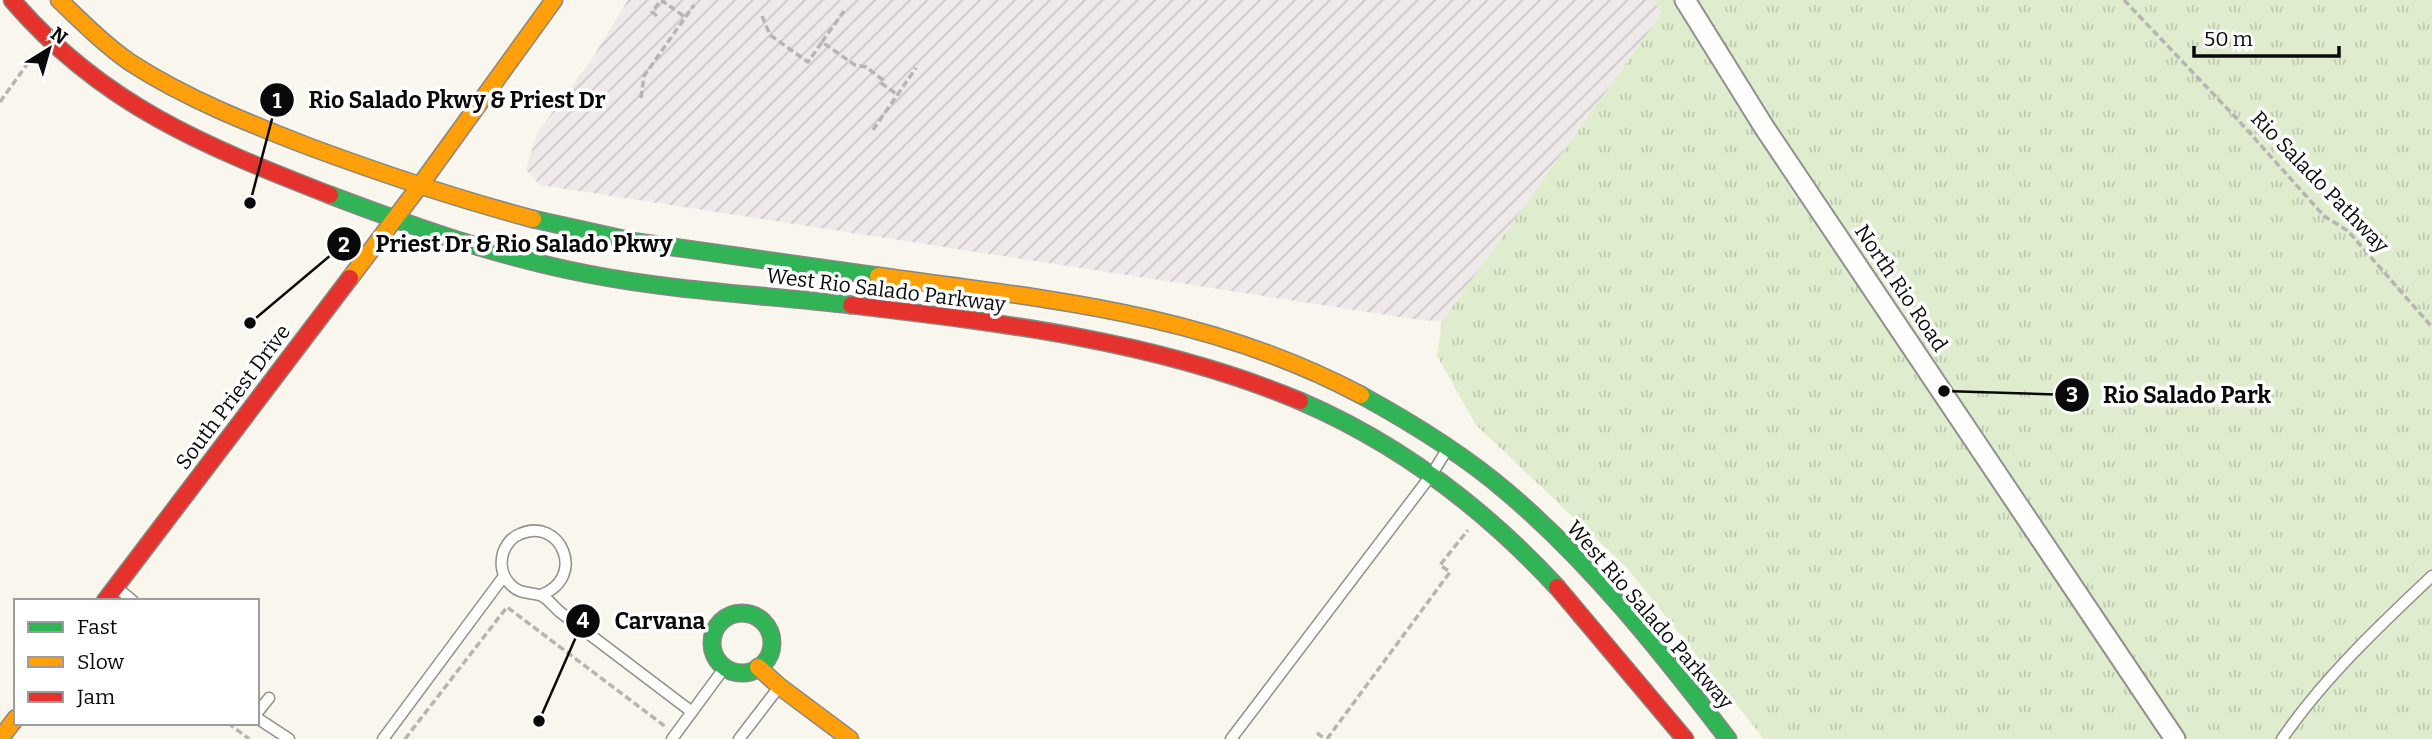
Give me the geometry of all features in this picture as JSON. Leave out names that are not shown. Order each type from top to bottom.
[{"type":"main road","name":"West Rio Salado Parkway","points":[[12,0],[37,28],[77,63],[124,99],[160,121],[231,157],[336,198],[503,252],[568,269],[630,281],[841,288],[1061,301],[1143,315],[1193,327],[1265,351],[1402,419],[1448,448],[1505,491],[1591,574],[1645,635],[1728,739]]},
{"type":"main road","name":"West Rio Salado Parkway","points":[[59,0],[87,28],[127,60],[179,92],[274,133],[508,214],[686,250],[841,288],[1088,337],[1192,362],[1241,378],[1314,408],[1356,429],[1432,474],[1493,523],[1548,576],[1685,739]]},
{"type":"main road","name":"South Priest Drive","points":[[107,599],[421,184],[554,0]]},
{"type":"main road","points":[[740,613],[758,618],[770,633],[770,652],[758,667],[739,672],[725,667],[715,656],[712,637],[722,620],[740,613]]},
{"type":"main road","points":[[758,667],[850,739]]},
{"type":"main road","points":[[0,739],[14,721]]},
{"type":"street","name":"North Rio Road","points":[[1685,0],[1764,127],[2175,739]]},
{"type":"lane","points":[[1231,739],[1432,474],[1448,448]]},
{"type":"lane","points":[[533,530],[544,532],[561,544],[565,554],[564,575],[559,584],[541,595],[519,592],[504,576],[502,555],[513,537],[533,530]]},
{"type":"lane","points":[[383,739],[504,576]]},
{"type":"lane","points":[[2282,739],[2327,683],[2432,576]]},
{"type":"lane","points":[[116,587],[131,599]]},
{"type":"lane","points":[[541,595],[559,612],[692,712]]},
{"type":"lane","points":[[674,736],[725,667]]},
{"type":"lane","points":[[739,739],[779,686]]},
{"type":"lane","points":[[259,712],[270,698]]},
{"type":"lane","points":[[259,716],[289,739]]},
{"type":"path","points":[[653,0],[659,4]]},
{"type":"path","points":[[657,16],[652,12],[661,0],[686,17]]},
{"type":"path","name":"Rio Salado Pathway","points":[[2124,0],[2324,215],[2348,231],[2432,327]]},
{"type":"path","points":[[641,98],[644,76],[694,5]]},
{"type":"path","points":[[762,16],[770,35],[808,62],[844,11]]},
{"type":"path","points":[[822,42],[855,65],[866,67],[883,80],[881,83],[898,95]]},
{"type":"path","points":[[0,102],[30,60]]},
{"type":"path","points":[[873,130],[916,68]]},
{"type":"path","points":[[1317,733],[1326,739],[1450,572],[1440,565],[1468,530]]},
{"type":"path","points":[[405,739],[507,607],[674,736]]},
{"type":"path","points":[[231,725],[249,739]]},
{"type":"shaded area","points":[[628,0],[1653,0],[1662,13],[1442,321],[1420,320],[540,185],[526,170],[537,133],[592,59]]},
{"type":"green space","points":[[1653,0],[2432,0],[2432,739],[1764,739],[1627,568],[1476,425],[1437,356],[1442,321],[1662,13]]},
{"type":"traffic: fast","points":[[330,195],[457,240],[588,274],[654,285],[851,305]]},
{"type":"traffic: fast","points":[[533,219],[637,242],[878,276]]},
{"type":"traffic: fast","points":[[1361,395],[1455,452],[1538,520],[1624,610],[1728,739]]},
{"type":"traffic: fast","points":[[1300,401],[1372,437],[1438,480],[1500,530],[1557,587]]},
{"type":"traffic: fast","points":[[742,613],[763,622],[772,643],[763,664],[742,673],[721,664],[712,643],[721,622],[742,613]]},
{"type":"traffic: slow","points":[[59,0],[131,63],[218,110],[365,167],[533,219]]},
{"type":"traffic: slow","points":[[350,278],[554,0]]},
{"type":"traffic: slow","points":[[878,276],[1064,302],[1185,327],[1303,367],[1361,395]]},
{"type":"traffic: slow","points":[[758,667],[850,739]]},
{"type":"traffic: slow","points":[[0,739],[14,721]]},
{"type":"traffic: jam","points":[[12,0],[46,37],[119,95],[240,159],[330,195]]},
{"type":"traffic: jam","points":[[107,599],[350,278]]},
{"type":"traffic: jam","points":[[851,305],[1022,327],[1136,349],[1246,380],[1300,401]]},
{"type":"traffic: jam","points":[[1557,587],[1685,739]]},
{"type":"place","name":"Rio Salado Pkwy & Priest Dr","points":[[250,203]]},
{"type":"place","name":"Priest Dr & Rio Salado Pkwy","points":[[250,323]]},
{"type":"place","name":"Rio Salado Park","points":[[1944,391]]},
{"type":"place","name":"Carvana","points":[[539,721]]}]
